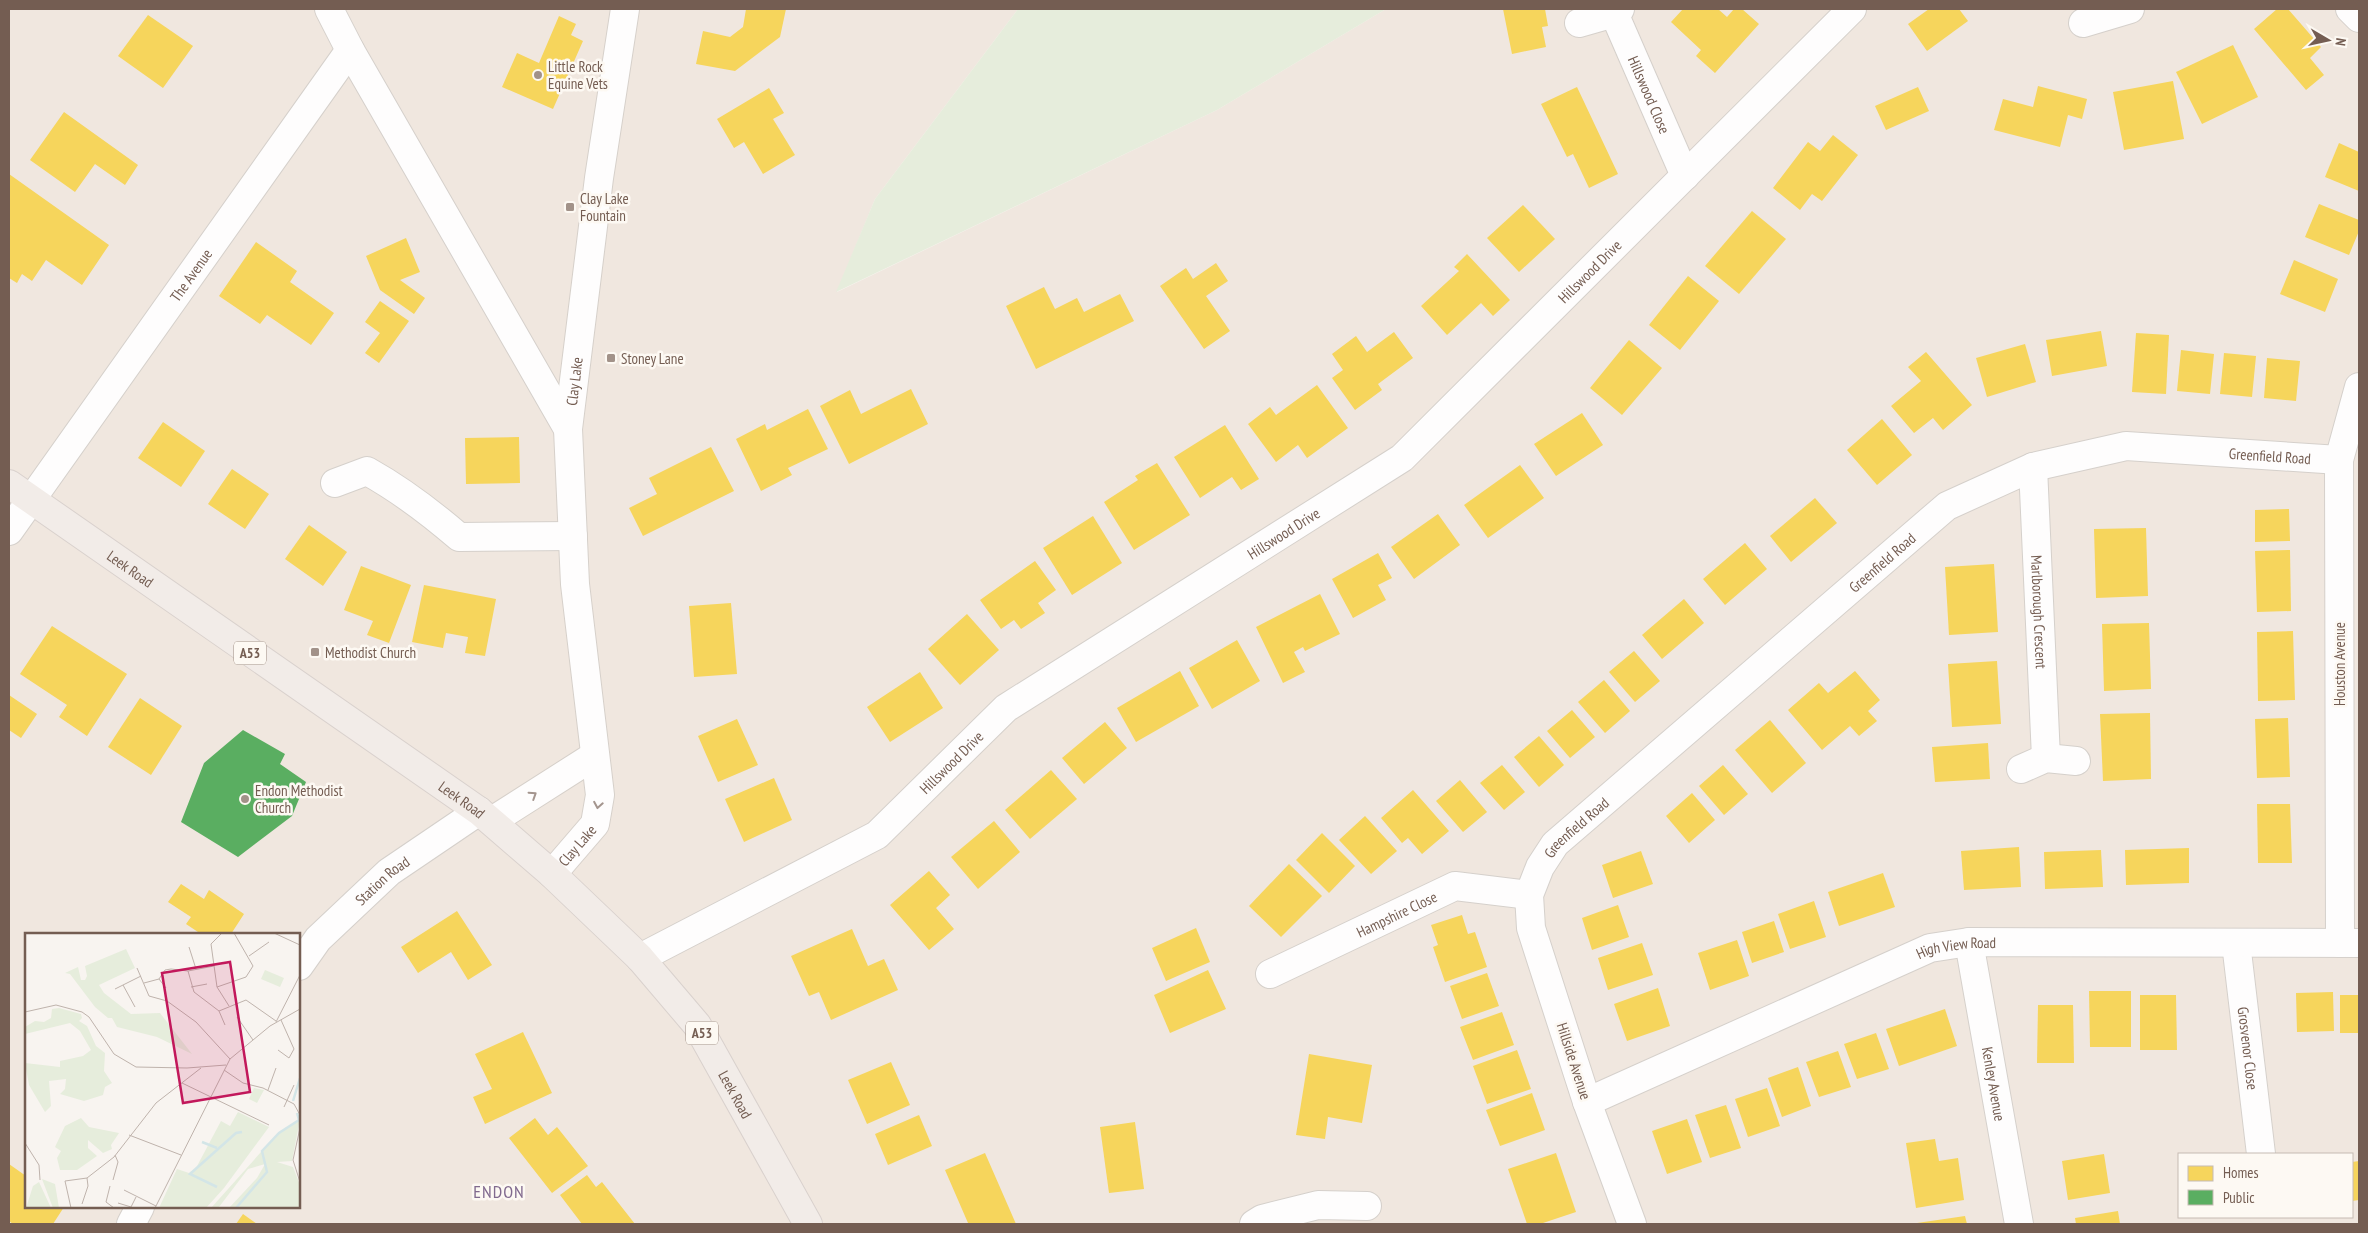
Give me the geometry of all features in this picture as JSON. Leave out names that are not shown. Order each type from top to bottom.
[{"type":"highway","name":"Leek Road","points":[[9,484],[485,816],[552,874],[640,958],[698,1025],[808,1224]]},
{"type":"street","points":[[329,9],[350,50],[568,429]]},
{"type":"street","name":"Clay Lake","points":[[552,874],[595,824],[600,795],[575,584],[568,429],[599,178],[625,9]]},
{"type":"street","name":"Hillswood Drive","points":[[640,958],[877,835],[1006,708],[1402,458],[1852,9]]},
{"type":"street","points":[[2083,23],[2130,9]]},
{"type":"street","points":[[2350,9],[2359,18]]},
{"type":"street","name":"Hillswood Close","points":[[1579,23],[1617,11],[1685,176]]},
{"type":"street","name":"The Avenue","points":[[9,531],[350,50]]},
{"type":"street","name":"Houston Avenue","points":[[2350,943],[2349,614],[2339,460],[2359,387]]},
{"type":"street","name":"Greenfield Road","points":[[1529,895],[1540,867],[1555,844],[1947,506],[2033,467],[2126,446],[2339,460]]},
{"type":"street","name":"Marlborough Crescent","points":[[2033,467],[2046,758]]},
{"type":"street","points":[[335,483],[367,471],[392,485],[427,509],[459,538],[573,536]]},
{"type":"street","points":[[485,816],[594,756]]},
{"type":"street","points":[[2021,769],[2046,758],[2076,761]]},
{"type":"street","name":"Station Road","points":[[300,965],[318,939],[389,872],[485,816]]},
{"type":"street","name":"Hampshire Close","points":[[1270,974],[1455,886],[1529,895]]},
{"type":"street","name":"Hillside Avenue","points":[[1529,895],[1531,928],[1587,1102],[1632,1224]]},
{"type":"street","name":"High View Road","points":[[1587,1102],[1930,948],[1969,942],[2350,943]]},
{"type":"street","name":"Kenley Avenue","points":[[1969,942],[2019,1224]]},
{"type":"street","name":"Grosvenor Close","points":[[2236,943],[2261,1153]]},
{"type":"street","points":[[1254,1224],[1262,1219],[1318,1205],[1367,1206]]},
{"type":"street","points":[[131,1224],[139,1208]]},
{"type":"shaded area","points":[[9,9],[1018,9],[875,199],[837,292],[1217,110],[1386,9],[2359,9],[2359,1224],[9,1224]]},
{"type":"green space","points":[[1018,9],[1386,9],[1217,110],[836,292],[875,199]]},
{"type":"building: Homes","points":[[746,9],[786,9],[780,37],[735,71],[696,64],[703,31],[730,37],[743,27]]},
{"type":"building: Homes","points":[[1503,9],[1545,9],[1548,26],[1542,27],[1546,47],[1512,54]]},
{"type":"building: Homes","points":[[1683,9],[1718,9],[1727,17],[1734,9],[1742,9],[1759,24],[1715,73],[1696,56],[1701,50],[1671,22]]},
{"type":"building: Homes","points":[[1929,9],[1959,9],[1968,21],[1927,51],[1908,24]]},
{"type":"building: Homes","points":[[2277,9],[2288,9],[2321,47],[2310,58],[2324,75],[2306,90],[2254,29]]},
{"type":"building: Homes","points":[[148,15],[193,46],[163,88],[118,56]]},
{"type":"building: Homes","name":"Little Rock Equine Vets","points":[[559,16],[576,24],[571,35],[583,41],[553,109],[502,87],[517,53],[539,63]]},
{"type":"building: Homes","points":[[2233,45],[2258,97],[2202,124],[2176,72]]},
{"type":"building: Homes","points":[[2173,81],[2184,139],[2124,150],[2113,92]]},
{"type":"building: Homes","points":[[2038,86],[2087,99],[2082,119],[2068,115],[2060,147],[1994,130],[2003,99],[2033,107]]},
{"type":"building: Homes","points":[[1577,87],[1618,174],[1589,188],[1573,154],[1567,157],[1541,104]]},
{"type":"building: Homes","points":[[1918,87],[1929,111],[1886,130],[1875,106]]},
{"type":"building: Homes","points":[[769,88],[784,113],[773,119],[795,155],[763,174],[744,142],[734,148],[717,119]]},
{"type":"building: Homes","points":[[64,112],[138,165],[125,185],[95,164],[75,192],[30,160]]},
{"type":"building: Homes","points":[[1833,135],[1858,155],[1822,201],[1812,194],[1800,210],[1773,188],[1808,142],[1820,151]]},
{"type":"building: Homes","points":[[2339,143],[2359,152],[2359,191],[2325,177]]},
{"type":"building: Homes","points":[[9,174],[109,245],[82,285],[46,260],[32,281],[22,274],[17,283],[9,278]]},
{"type":"building: Homes","points":[[2319,204],[2359,220],[2359,231],[2349,255],[2305,237]]},
{"type":"building: Homes","points":[[1523,205],[1555,239],[1519,272],[1487,238]]},
{"type":"building: Homes","points":[[1752,211],[1786,239],[1739,294],[1705,266]]},
{"type":"building: Homes","points":[[406,238],[420,272],[400,280],[425,298],[414,314],[380,290],[366,256]]},
{"type":"building: Homes","points":[[256,242],[297,271],[290,282],[334,313],[311,345],[267,315],[260,324],[219,296]]},
{"type":"building: Homes","points":[[1467,254],[1510,300],[1493,316],[1481,303],[1447,335],[1421,306],[1459,271],[1454,267]]},
{"type":"building: Homes","points":[[2294,260],[2338,279],[2325,312],[2280,294]]},
{"type":"building: Homes","points":[[1216,263],[1228,281],[1206,296],[1230,331],[1204,349],[1160,286],[1186,268],[1193,279]]},
{"type":"building: Homes","points":[[1688,276],[1719,301],[1680,350],[1649,325]]},
{"type":"building: Homes","points":[[1044,287],[1055,309],[1077,298],[1084,312],[1120,294],[1134,321],[1036,369],[1006,306]]},
{"type":"building: Homes","points":[[380,301],[409,321],[379,363],[365,353],[380,333],[365,322]]},
{"type":"building: Homes","points":[[2101,331],[2107,366],[2052,376],[2046,340]]},
{"type":"building: Homes","points":[[1394,332],[1413,358],[1378,384],[1382,390],[1355,410],[1332,378],[1343,370],[1332,354],[1356,336],[1367,352]]},
{"type":"building: Homes","points":[[2136,333],[2169,335],[2166,394],[2132,392]]},
{"type":"building: Homes","points":[[1629,340],[1662,368],[1622,415],[1590,388]]},
{"type":"building: Homes","points":[[2025,344],[2036,382],[1987,397],[1976,358]]},
{"type":"building: Homes","points":[[2181,350],[2214,354],[2210,394],[2177,391]]},
{"type":"building: Homes","points":[[1926,352],[1972,405],[1943,430],[1933,418],[1914,433],[1891,406],[1921,381],[1908,367]]},
{"type":"building: Homes","points":[[2224,353],[2256,356],[2252,397],[2220,394]]},
{"type":"building: Homes","points":[[2267,358],[2300,361],[2296,401],[2264,398]]},
{"type":"building: Homes","points":[[1317,385],[1348,428],[1307,458],[1298,445],[1276,462],[1248,424],[1270,407],[1276,415]]},
{"type":"building: Homes","points":[[911,389],[928,424],[849,464],[820,406],[850,390],[861,414]]},
{"type":"building: Homes","points":[[808,409],[828,449],[788,468],[792,475],[761,491],[736,439],[765,424],[767,430]]},
{"type":"building: Homes","points":[[1582,413],[1603,445],[1556,476],[1534,444]]},
{"type":"building: Homes","points":[[1882,419],[1912,455],[1877,485],[1847,450]]},
{"type":"building: Homes","points":[[163,422],[205,451],[181,487],[138,458]]},
{"type":"building: Homes","points":[[1225,425],[1259,479],[1241,490],[1232,477],[1200,498],[1174,457]]},
{"type":"building: Homes","points":[[519,437],[520,483],[466,484],[465,438]]},
{"type":"building: Homes","points":[[711,447],[734,491],[643,536],[629,508],[657,494],[649,478]]},
{"type":"building: Homes","points":[[1157,463],[1190,515],[1134,550],[1104,502],[1138,480],[1135,476]]},
{"type":"building: Homes","points":[[1520,465],[1544,498],[1488,538],[1464,505]]},
{"type":"building: Homes","points":[[232,469],[269,494],[245,529],[208,504]]},
{"type":"building: Homes","points":[[1815,498],[1837,523],[1791,562],[1770,536]]},
{"type":"building: Homes","points":[[2289,509],[2290,541],[2255,542],[2255,510]]},
{"type":"building: Homes","points":[[1438,514],[1460,545],[1414,579],[1391,547]]},
{"type":"building: Homes","points":[[1093,516],[1122,563],[1072,595],[1043,548]]},
{"type":"building: Homes","points":[[309,525],[347,552],[323,586],[285,559]]},
{"type":"building: Homes","points":[[2146,528],[2148,596],[2096,598],[2094,529]]},
{"type":"building: Homes","points":[[1745,543],[1767,569],[1725,605],[1703,579]]},
{"type":"building: Homes","points":[[2290,550],[2291,611],[2257,612],[2255,551]]},
{"type":"building: Homes","points":[[1378,553],[1392,578],[1378,585],[1386,600],[1353,618],[1332,579]]},
{"type":"building: Homes","points":[[1035,561],[1056,590],[1038,603],[1045,613],[1021,629],[1014,620],[1001,629],[980,600]]},
{"type":"building: Homes","points":[[1994,564],[1998,632],[1949,635],[1945,567]]},
{"type":"building: Homes","points":[[361,566],[411,585],[389,643],[367,635],[373,621],[344,610]]},
{"type":"building: Homes","points":[[424,585],[496,599],[485,656],[465,653],[468,637],[446,633],[443,648],[412,642]]},
{"type":"building: Homes","points":[[1320,594],[1340,634],[1305,651],[1303,647],[1294,652],[1305,672],[1283,683],[1256,627]]},
{"type":"building: Homes","points":[[1684,599],[1704,623],[1662,659],[1642,635]]},
{"type":"building: Homes","points":[[731,603],[737,674],[694,677],[689,606]]},
{"type":"building: Homes","points":[[967,614],[999,650],[960,685],[928,649]]},
{"type":"building: Homes","points":[[2149,623],[2151,689],[2104,691],[2102,624]]},
{"type":"building: Homes","points":[[52,626],[127,674],[87,736],[59,717],[67,705],[20,674]]},
{"type":"building: Homes","points":[[2293,631],[2295,700],[2258,701],[2257,632]]},
{"type":"building: Homes","points":[[1237,640],[1260,681],[1212,709],[1189,668]]},
{"type":"building: Homes","points":[[1634,651],[1660,681],[1635,702],[1609,672]]},
{"type":"building: Homes","points":[[1997,661],[2001,724],[1952,727],[1948,664]]},
{"type":"building: Homes","points":[[1180,671],[1199,706],[1136,742],[1117,708]]},
{"type":"building: Homes","points":[[1855,671],[1880,700],[1868,711],[1877,721],[1859,736],[1850,726],[1822,750],[1788,710],[1819,683],[1828,693]]},
{"type":"building: Homes","points":[[920,672],[943,708],[890,742],[867,707]]},
{"type":"building: Homes","points":[[1604,680],[1630,711],[1605,733],[1578,702]]},
{"type":"building: Homes","points":[[9,695],[37,714],[21,738],[9,730]]},
{"type":"building: Homes","points":[[140,698],[182,726],[151,775],[108,747]]},
{"type":"building: Homes","points":[[1572,710],[1595,737],[1570,758],[1547,731]]},
{"type":"building: Homes","points":[[2150,713],[2151,779],[2103,781],[2100,714]]},
{"type":"building: Homes","points":[[2288,718],[2290,777],[2257,778],[2255,719]]},
{"type":"building: Homes","points":[[737,719],[758,765],[718,782],[698,736]]},
{"type":"building: Homes","points":[[1770,720],[1806,763],[1772,793],[1735,750]]},
{"type":"building: Homes","points":[[1105,722],[1127,748],[1084,784],[1062,758]]},
{"type":"building: Homes","points":[[1539,736],[1564,765],[1539,787],[1514,757]]},
{"type":"building: Homes","points":[[1988,743],[1990,779],[1935,782],[1932,747]]},
{"type":"building: Homes","points":[[1502,765],[1525,792],[1504,810],[1480,783]]},
{"type":"building: Homes","points":[[1723,765],[1748,794],[1724,815],[1699,786]]},
{"type":"building: Homes","points":[[1051,770],[1077,799],[1030,839],[1005,810]]},
{"type":"building: Homes","points":[[774,778],[792,820],[744,842],[725,799]]},
{"type":"building: Homes","points":[[1460,780],[1487,812],[1463,832],[1436,801]]},
{"type":"building: Homes","points":[[1413,790],[1449,831],[1422,854],[1408,838],[1402,843],[1381,818]]},
{"type":"building: Homes","points":[[1692,793],[1715,820],[1689,843],[1666,816]]},
{"type":"building: Homes","points":[[2257,804],[2290,804],[2292,863],[2258,863]]},
{"type":"building: Homes","points":[[1365,816],[1397,851],[1371,874],[1339,840]]},
{"type":"building: Homes","points":[[994,821],[1020,852],[978,889],[951,857]]},
{"type":"building: Homes","points":[[1322,833],[1355,866],[1329,893],[1296,860]]},
{"type":"building: Homes","points":[[2019,847],[2021,887],[1964,890],[1961,851]]},
{"type":"building: Homes","points":[[2189,848],[2189,883],[2126,885],[2125,850]]},
{"type":"building: Homes","points":[[2101,850],[2103,887],[2045,889],[2044,852]]},
{"type":"building: Homes","points":[[1641,851],[1653,884],[1613,898],[1602,865]]},
{"type":"building: Homes","points":[[1289,864],[1322,896],[1281,937],[1249,906]]},
{"type":"building: Homes","points":[[929,871],[950,895],[936,908],[954,929],[929,950],[890,905]]},
{"type":"building: Homes","points":[[1883,873],[1895,907],[1839,926],[1828,892]]},
{"type":"building: Homes","points":[[181,884],[204,899],[209,890],[244,914],[232,933],[200,933],[186,924],[191,917],[168,902]]},
{"type":"building: Homes","points":[[1814,901],[1826,937],[1790,949],[1778,914]]},
{"type":"building: Homes","points":[[1618,905],[1629,937],[1592,950],[1582,918]]},
{"type":"building: Homes","points":[[457,911],[492,965],[468,980],[451,952],[418,973],[401,947]]},
{"type":"building: Homes","points":[[1462,915],[1468,934],[1475,932],[1487,967],[1445,982],[1433,947],[1438,945],[1431,925]]},
{"type":"building: Homes","points":[[1774,921],[1784,952],[1752,963],[1742,932]]},
{"type":"building: Homes","points":[[1196,928],[1210,962],[1166,981],[1152,948]]},
{"type":"building: Homes","points":[[852,929],[868,966],[884,959],[898,990],[831,1020],[819,992],[809,996],[791,956]]},
{"type":"building: Homes","points":[[1737,940],[1749,976],[1710,990],[1698,953]]},
{"type":"building: Homes","points":[[1642,943],[1653,975],[1608,990],[1598,958]]},
{"type":"building: Homes","points":[[1208,970],[1226,1009],[1170,1033],[1154,995]]},
{"type":"building: Homes","points":[[1487,973],[1499,1006],[1462,1019],[1450,986]]},
{"type":"building: Homes","points":[[1658,988],[1670,1026],[1627,1041],[1614,1004]]},
{"type":"building: Homes","points":[[2089,991],[2131,991],[2131,1047],[2090,1047]]},
{"type":"building: Homes","points":[[2333,992],[2334,1031],[2297,1032],[2296,993]]},
{"type":"building: Homes","points":[[2140,995],[2176,995],[2177,1050],[2140,1050]]},
{"type":"building: Homes","points":[[2340,995],[2359,995],[2359,1033],[2340,1033]]},
{"type":"building: Homes","points":[[2038,1005],[2073,1005],[2074,1063],[2037,1063]]},
{"type":"building: Homes","points":[[1945,1009],[1957,1046],[1899,1066],[1886,1029]]},
{"type":"building: Homes","points":[[1502,1012],[1514,1045],[1473,1060],[1460,1027]]},
{"type":"building: Homes","points":[[523,1032],[552,1093],[485,1124],[473,1097],[492,1089],[475,1054]]},
{"type":"building: Homes","points":[[1876,1033],[1889,1069],[1857,1079],[1844,1044]]},
{"type":"building: Homes","points":[[1517,1050],[1531,1089],[1487,1104],[1473,1066]]},
{"type":"building: Homes","points":[[1838,1051],[1851,1087],[1819,1097],[1806,1062]]},
{"type":"building: Homes","points":[[1309,1054],[1372,1065],[1362,1123],[1328,1117],[1325,1139],[1296,1135]]},
{"type":"building: Homes","points":[[891,1062],[910,1105],[867,1124],[848,1080]]},
{"type":"building: Homes","points":[[1798,1067],[1811,1106],[1782,1117],[1768,1078]]},
{"type":"building: Homes","points":[[1767,1088],[1780,1126],[1748,1137],[1735,1099]]},
{"type":"building: Homes","points":[[1532,1093],[1545,1130],[1500,1146],[1486,1110]]},
{"type":"building: Homes","points":[[1726,1105],[1741,1148],[1710,1158],[1695,1115]]},
{"type":"building: Homes","points":[[919,1115],[932,1146],[888,1165],[875,1134]]},
{"type":"building: Homes","points":[[535,1118],[548,1135],[557,1127],[588,1166],[552,1193],[509,1138]]},
{"type":"building: Homes","points":[[1687,1119],[1702,1162],[1667,1174],[1652,1131]]},
{"type":"building: Homes","points":[[1135,1122],[1144,1189],[1109,1193],[1100,1127]]},
{"type":"building: Homes","points":[[1935,1139],[1939,1161],[1958,1158],[1964,1200],[1916,1208],[1906,1143]]},
{"type":"building: Homes","points":[[985,1153],[1016,1224],[964,1224],[968,1223],[945,1170]]},
{"type":"building: Homes","points":[[1556,1153],[1576,1212],[1540,1224],[1527,1224],[1508,1169]]},
{"type":"building: Homes","points":[[2104,1154],[2110,1193],[2068,1200],[2062,1161]]},
{"type":"building: Homes","points":[[2359,1161],[2359,1200],[2353,1201],[2353,1162]]},
{"type":"building: Homes","points":[[9,1164],[25,1175],[25,1208],[63,1208],[53,1224],[13,1224],[9,1221]]},
{"type":"building: Homes","points":[[587,1175],[596,1187],[602,1182],[635,1224],[582,1224],[560,1195]]},
{"type":"building: Homes","points":[[2118,1211],[2120,1224],[2076,1224],[2075,1218]]},
{"type":"building: Homes","points":[[243,1214],[257,1224],[236,1224]]},
{"type":"building: Homes","points":[[1965,1216],[1967,1224],[1917,1224],[1917,1223]]},
{"type":"building: Public","name":"Endon Methodist Church","points":[[243,730],[285,754],[280,764],[306,782],[292,816],[238,857],[181,822],[204,763]]},
{"type":"place","name":"Little Rock Equine Vets","points":[[538,75]]},
{"type":"place","name":"Clay Lake Fountain","points":[[570,207]]},
{"type":"place","name":"Stoney Lane","points":[[611,358]]},
{"type":"place","name":"Methodist Church","points":[[315,652]]},
{"type":"place","name":"Endon Methodist Church","points":[[245,799]]},
{"type":"district","name":"ENDON","points":[[499,1191]]}]
